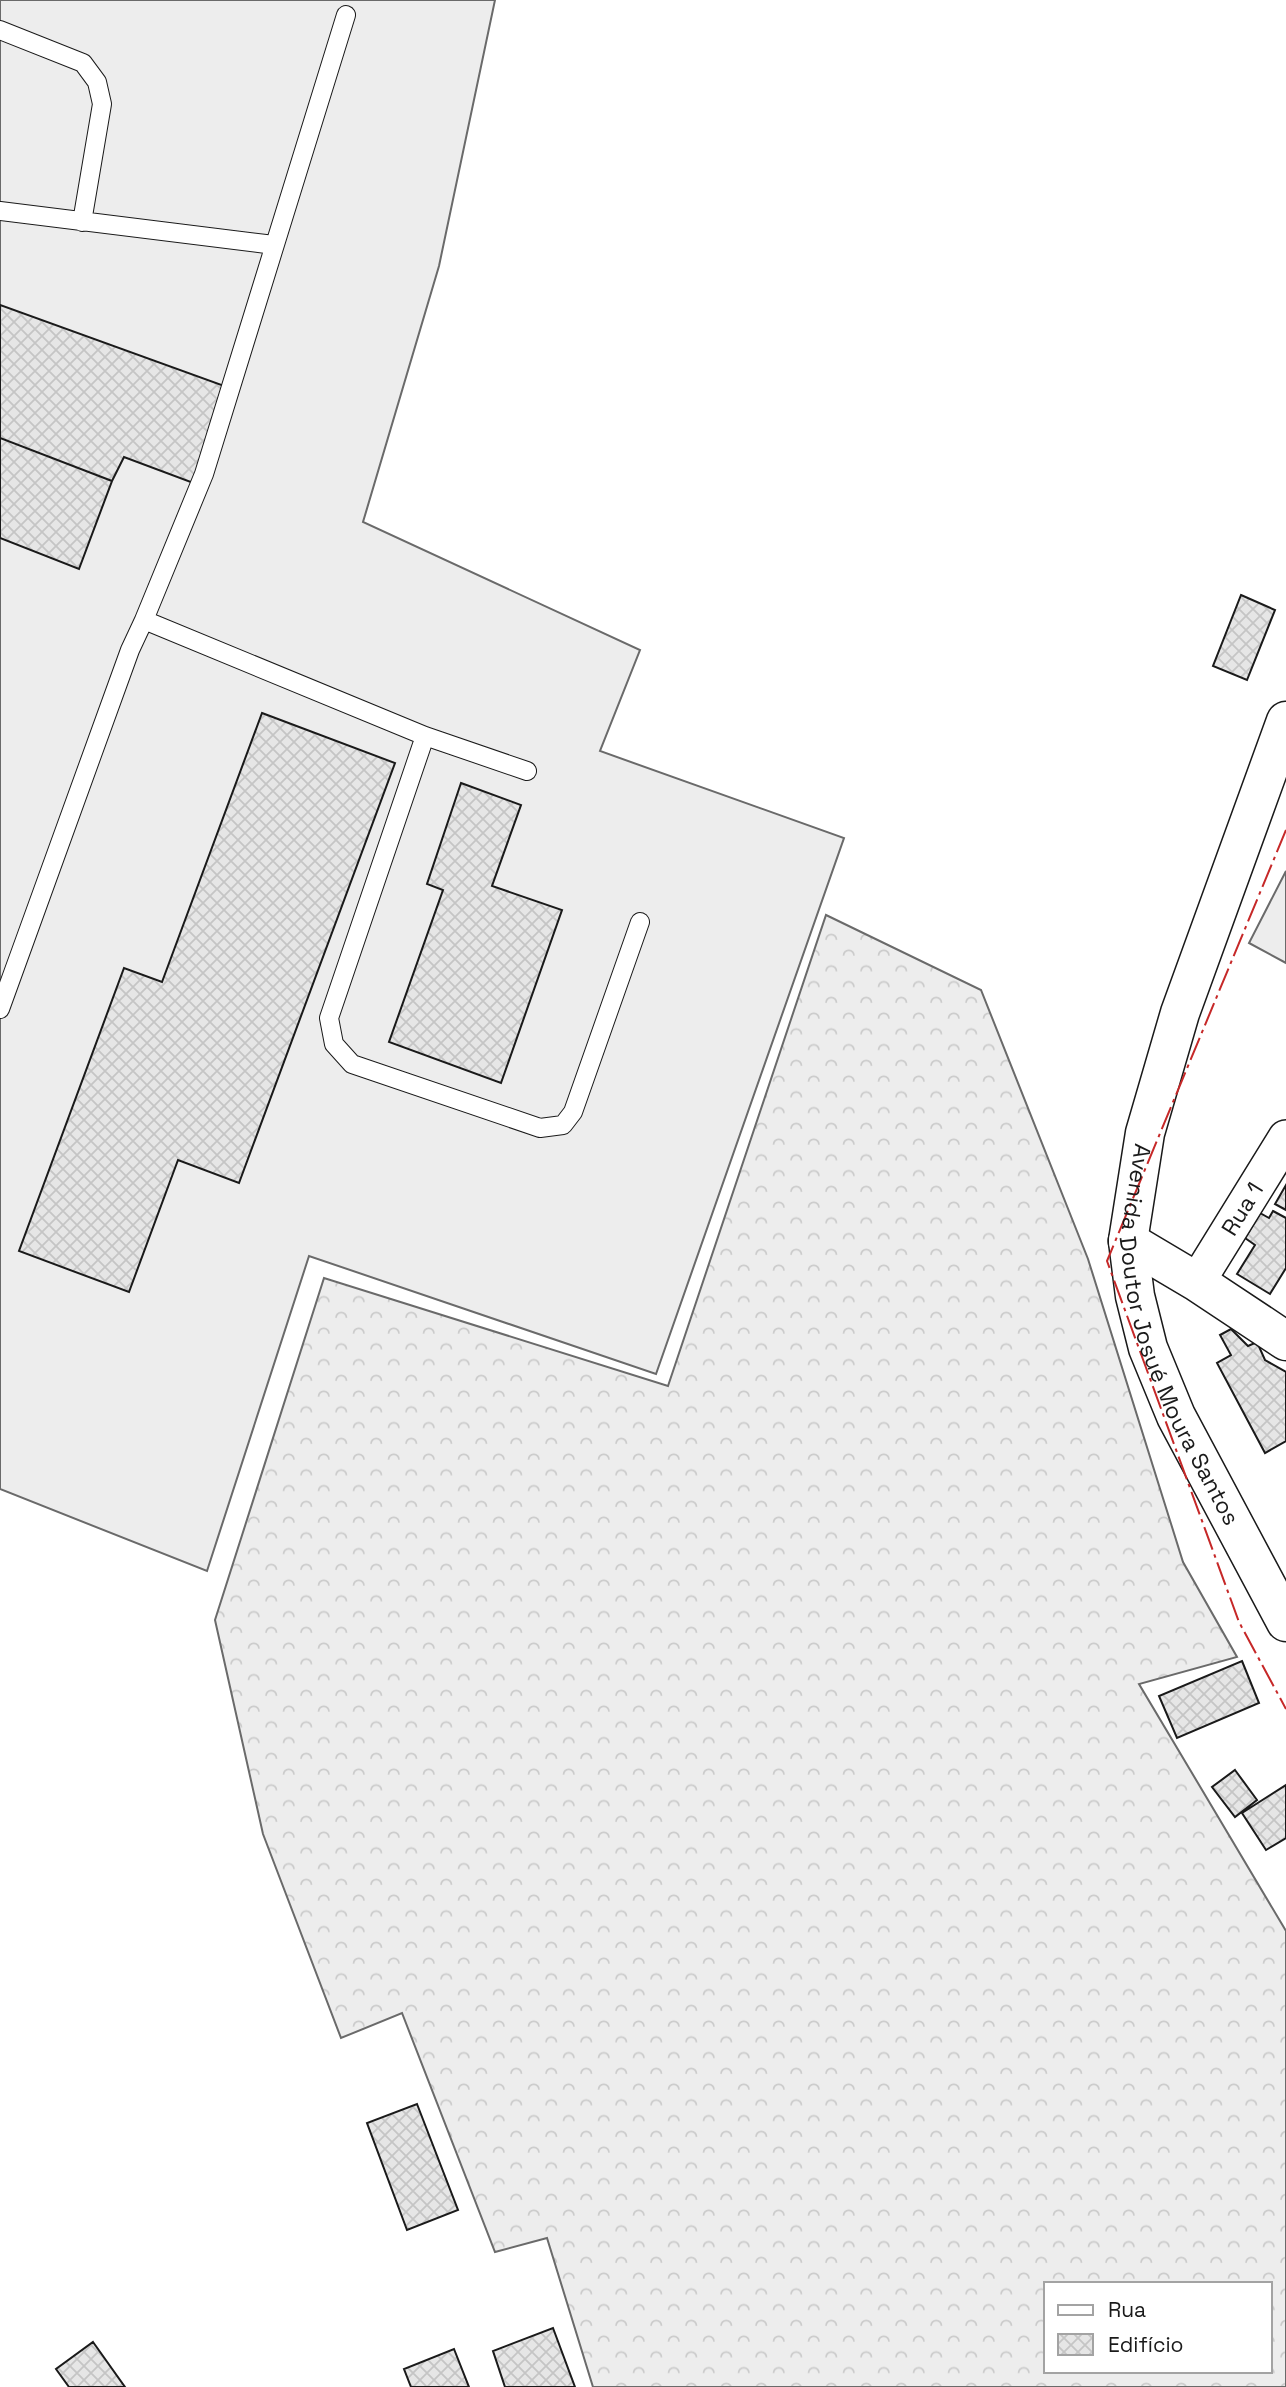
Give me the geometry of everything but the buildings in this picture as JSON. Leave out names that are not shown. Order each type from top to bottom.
[{"type":"main road","name":"Avenida Doutor Josué Moura Santos","points":[[1286,721],[1180,1013],[1145,1133],[1128,1241],[1135,1296],[1148,1348],[1171,1404],[1286,1622]]},
{"type":"main road","points":[[1128,1241],[1197,1282],[1286,1341]]},
{"type":"street","name":"Rua 1","points":[[1197,1282],[1286,1138]]},
{"type":"lane","points":[[0,1009],[130,650],[204,474],[345,15]]},
{"type":"lane","points":[[0,30],[83,63],[97,82],[102,104],[82,222]]},
{"type":"lane","points":[[0,211],[274,245]]},
{"type":"lane","points":[[144,620],[425,736],[527,771]]},
{"type":"lane","points":[[425,736],[329,1018],[334,1044],[352,1064],[540,1128],[563,1125],[573,1112],[640,922]]},
{"type":"green space","points":[[826,915],[981,990],[1088,1259],[1183,1562],[1237,1657],[1139,1684],[1286,1931],[1286,2387],[593,2387],[547,2238],[495,2252],[402,2013],[341,2038],[263,1834],[215,1620],[324,1278],[668,1386]]},
{"type":"shaded area","points":[[0,0],[495,0],[439,266],[363,522],[640,650],[600,751],[844,838],[656,1374],[309,1256],[207,1571],[0,1489]]},
{"type":"shaded area","points":[[1286,871],[1286,963],[1249,943]]},
{"type":"power","points":[[1286,830],[1107,1261],[1239,1622],[1286,1709]]}]
